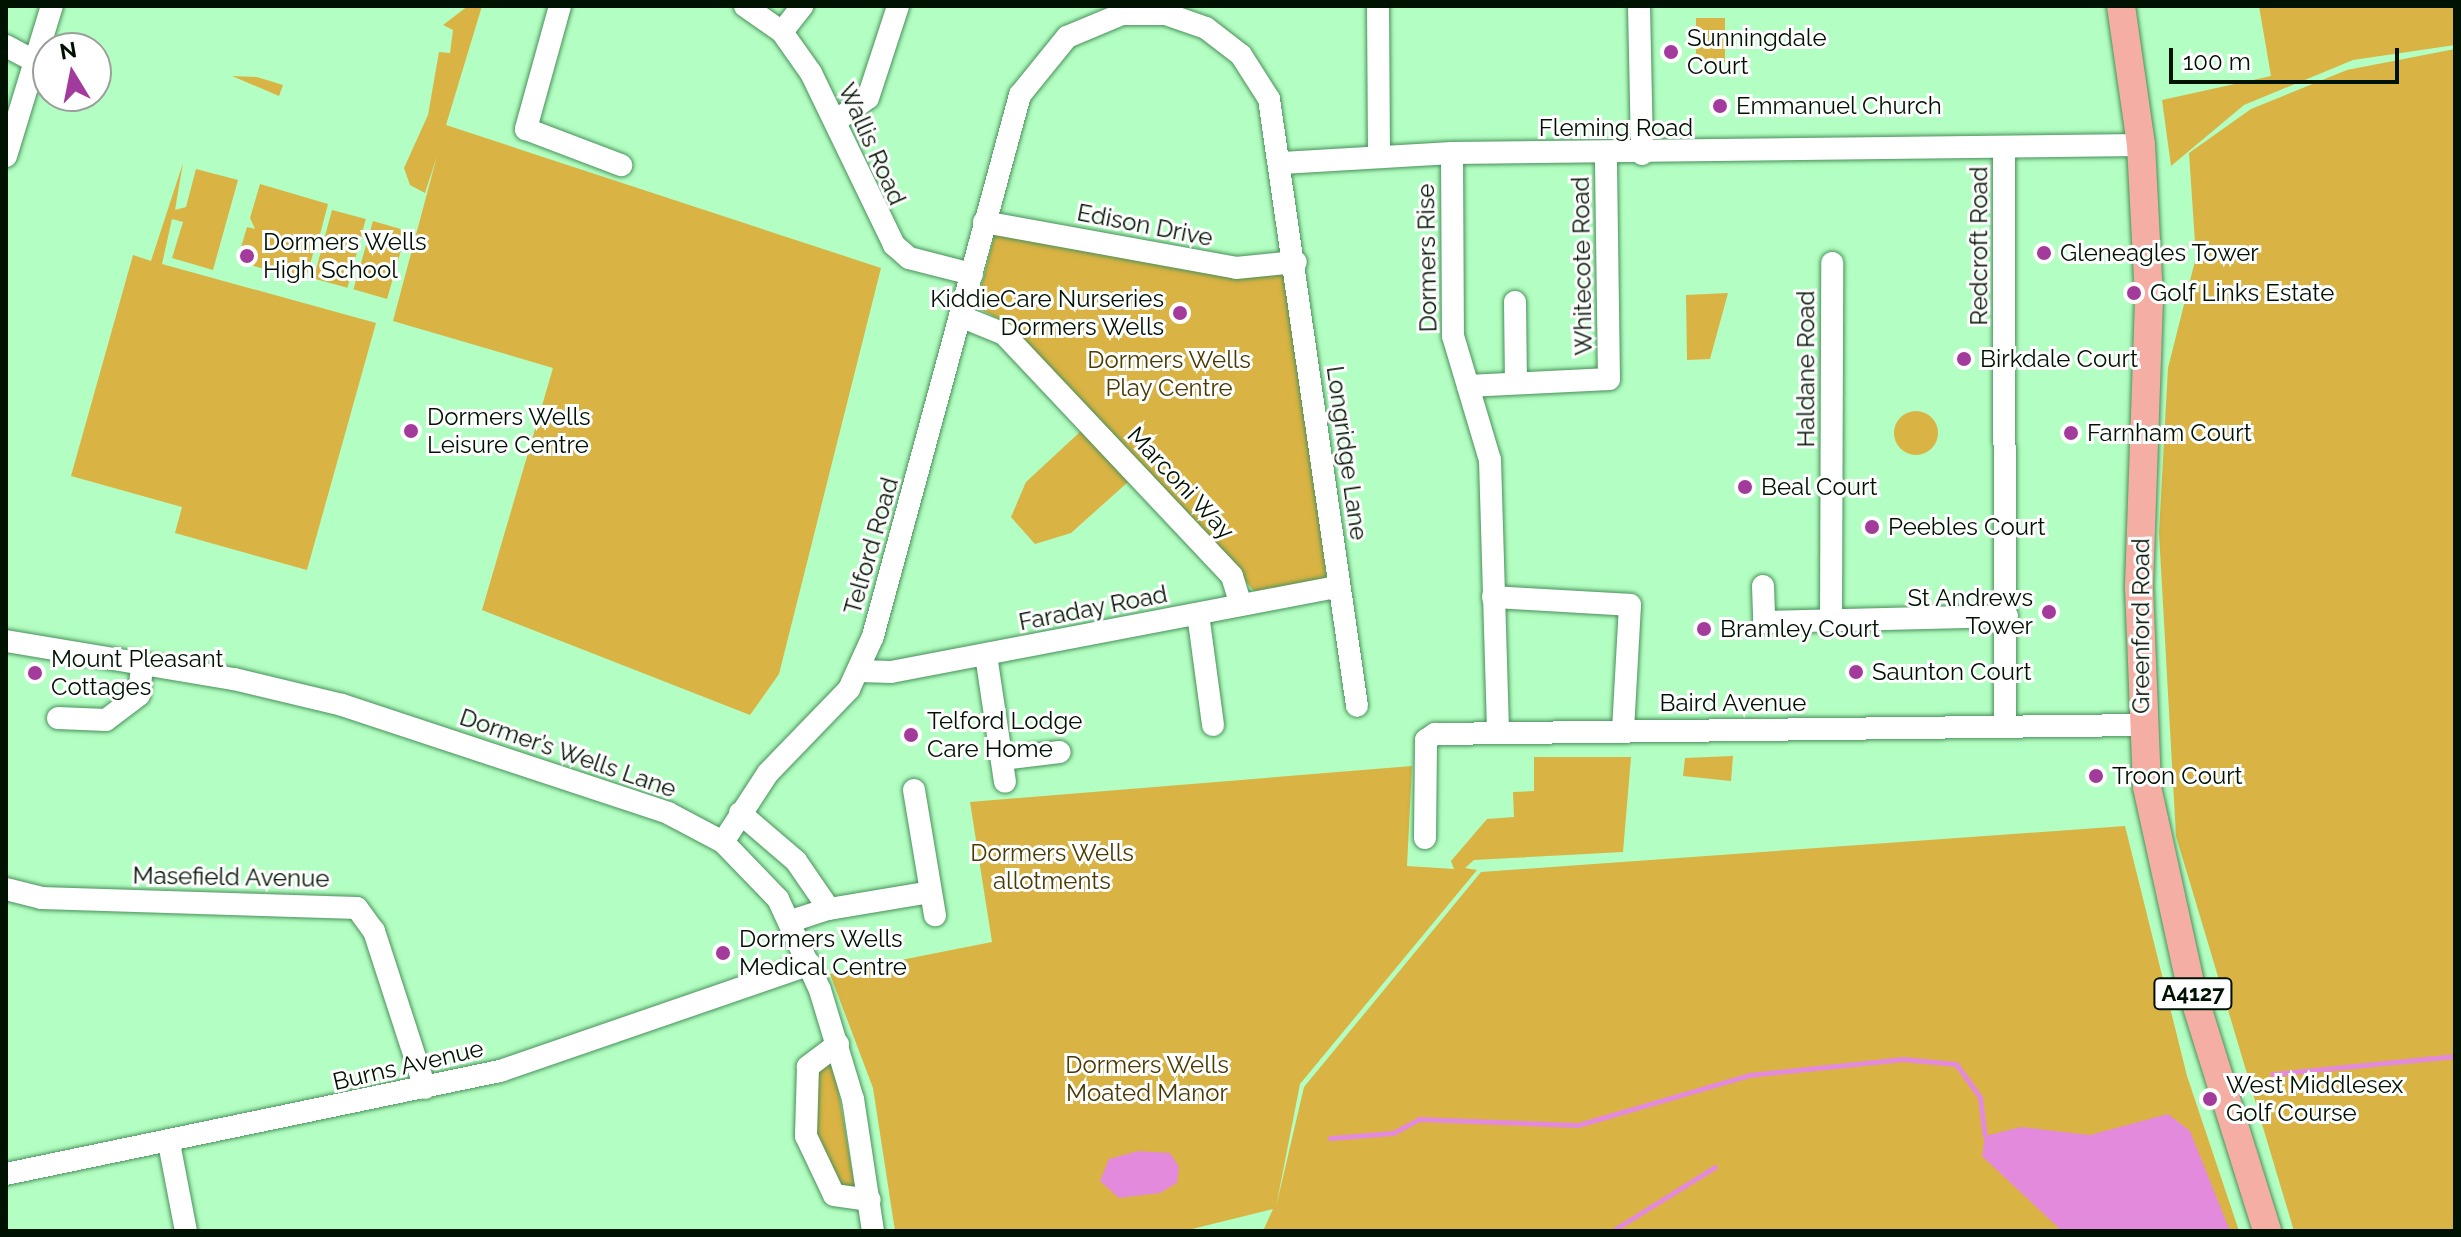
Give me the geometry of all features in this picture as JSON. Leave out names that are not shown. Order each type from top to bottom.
[{"type":"main road","name":"Greenford Road","points":[[2121,6],[2141,145],[2149,300],[2141,725],[2154,837],[2192,991],[2267,1231]]},
{"type":"street","points":[[46,32],[52,6]]},
{"type":"street","points":[[560,6],[526,129],[621,165]]},
{"type":"street","name":"Wallis Road","points":[[745,6],[782,32],[836,121],[870,209],[894,245],[909,258],[972,274]]},
{"type":"street","points":[[782,32],[802,6]]},
{"type":"street","points":[[836,121],[868,98],[898,6]]},
{"type":"street","points":[[1378,6],[1379,156]]},
{"type":"street","points":[[1639,6],[1642,154]]},
{"type":"street","name":"Telford Road","points":[[723,842],[740,813],[859,671],[972,274],[1013,113],[1036,67],[1081,29],[1122,14],[1180,17],[1241,55],[1269,99],[1282,163]]},
{"type":"street","points":[[6,46],[32,60]]},
{"type":"street","points":[[6,156],[32,80]]},
{"type":"street","name":"Fleming Road","points":[[1282,163],[1452,153],[2004,150],[2141,145]]},
{"type":"street","name":"Redcroft Road","points":[[2004,150],[2005,727]]},
{"type":"street","name":"Dormers Rise","points":[[1452,153],[1453,336],[1490,460],[1498,732]]},
{"type":"street","name":"Whitecote Road","points":[[1468,386],[1516,379],[1609,379],[1606,154]]},
{"type":"street","name":"Longridge Lane","points":[[1282,163],[1335,587],[1357,706]]},
{"type":"street","name":"Edison Drive","points":[[984,222],[1236,268],[1296,262]]},
{"type":"street","name":"Haldane Road","points":[[1831,620],[1832,263]]},
{"type":"street","points":[[1515,302],[1516,379]]},
{"type":"street","name":"Marconi Way","points":[[960,316],[1004,334],[1232,576],[1241,605]]},
{"type":"street","points":[[1763,586],[1764,622],[2007,616]]},
{"type":"street","name":"Faraday Road","points":[[859,671],[986,655],[1335,587]]},
{"type":"street","points":[[1493,597],[1630,605],[1623,730]]},
{"type":"street","points":[[1198,614],[1213,725]]},
{"type":"street","name":"Dormer’s Wells Lane","points":[[6,641],[142,664],[375,715],[668,813],[723,842],[763,878],[791,921],[810,964],[838,1044],[870,1200],[873,1231]]},
{"type":"street","points":[[986,655],[1005,782]]},
{"type":"street","points":[[58,718],[106,720],[139,695],[142,664]]},
{"type":"street","name":"Baird Avenue","points":[[1425,838],[1426,740],[1498,732],[2141,725]]},
{"type":"street","points":[[1002,759],[1060,752]]},
{"type":"street","points":[[914,790],[935,915]]},
{"type":"street","points":[[740,813],[796,861],[829,909]]},
{"type":"street","name":"Masefield Avenue","points":[[6,889],[41,898],[357,908],[374,931],[425,1088]]},
{"type":"street","points":[[791,921],[829,909],[931,892]]},
{"type":"street","name":"Burns Avenue","points":[[6,1174],[169,1143],[425,1088],[570,1052],[810,964]]},
{"type":"street","points":[[838,1044],[808,1067],[806,1136],[829,1190],[843,1201],[870,1200]]},
{"type":"street","points":[[169,1143],[186,1231]]},
{"type":"green space","points":[[468,6],[482,6],[446,125],[881,268],[779,674],[750,715],[482,610],[553,368],[393,321],[437,156],[425,193],[410,185],[404,168],[428,115],[439,52],[450,53],[453,30],[443,25]]},
{"type":"green space","points":[[2259,6],[2455,6],[2455,45],[2353,60],[2244,105],[2171,166],[2162,100],[2271,76]]},
{"type":"green space","points":[[1696,18],[1725,18],[1725,62],[1696,62]]},
{"type":"green space","name":"West Middlesex Golf Course","points":[[2455,49],[2455,1231],[2294,1231],[2176,836],[2159,533],[2168,368],[2196,257],[2189,153],[2251,109],[2347,70]]},
{"type":"green space","points":[[232,76],[257,77],[283,85],[279,96]]},
{"type":"green space","points":[[183,163],[175,210],[186,207],[196,169],[238,180],[213,270],[172,258],[183,222],[172,219],[162,264],[376,323],[307,570],[175,533],[182,507],[71,476],[133,255],[151,261]]},
{"type":"green space","points":[[260,184],[328,204],[319,238],[310,236],[315,247],[305,281],[237,261],[247,227],[255,229],[250,218]]},
{"type":"green space","points":[[332,210],[366,219],[347,288],[314,279]]},
{"type":"green space","points":[[373,221],[407,231],[387,299],[353,289]]},
{"type":"green space","name":"Dormers Wells Play Centre","points":[[995,233],[1286,269],[1327,581],[1257,594],[1003,321],[976,307]]},
{"type":"green space","points":[[1728,293],[1710,359],[1687,360],[1686,295]]},
{"type":"green space","points":[[1916,411],[1932,417],[1938,433],[1932,449],[1916,455],[1900,449],[1894,433],[1900,417]]},
{"type":"green space","points":[[1081,431],[1128,482],[1071,533],[1035,544],[1011,517],[1026,482]]},
{"type":"green space","points":[[1733,756],[1731,781],[1683,776],[1685,758]]},
{"type":"green space","points":[[1534,757],[1631,757],[1623,852],[1474,860],[1465,868],[1477,870],[1300,1084],[1276,1207],[1304,1087],[1481,872],[2125,826],[2187,1076],[2239,1231],[1263,1231],[1273,1209],[1184,1231],[895,1231],[873,1088],[830,974],[992,942],[970,802],[1412,766],[1407,866],[1454,869],[1451,861],[1487,819],[1514,817],[1513,792],[1534,791]]},
{"type":"green space","points":[[833,1059],[855,1189],[845,1193],[814,1144],[811,1074]]},
{"type":"shaded area","points":[[2168,1114],[2190,1131],[2230,1231],[2062,1231],[1982,1156],[1985,1136],[2021,1127],[2090,1135]]},
{"type":"shaded area","points":[[1138,1151],[1170,1153],[1179,1167],[1177,1183],[1160,1193],[1119,1198],[1100,1181],[1109,1159]]},
{"type":"waterway","points":[[2272,1074],[2455,1056]]},
{"type":"waterway","points":[[1330,1138],[1393,1133],[1419,1119],[1578,1125],[1749,1075],[1903,1059],[1956,1064],[1980,1097],[1985,1136]]},
{"type":"waterway","points":[[1612,1231],[1715,1167]]},
{"type":"place","name":"Sunningdale Court","points":[[1671,52]]},
{"type":"place","name":"Emmanuel Church","points":[[1720,106]]},
{"type":"place","name":"Gleneagles Tower","points":[[2044,253]]},
{"type":"place","name":"Dormers Wells High School","points":[[247,256]]},
{"type":"place","name":"Golf Links Estate","points":[[2134,293]]},
{"type":"place","name":"KiddieCare Nurseries Dormers Wells","points":[[1180,313]]},
{"type":"place","name":"Birkdale Court","points":[[1964,359]]},
{"type":"place","name":"Dormers Wells Leisure Centre","points":[[411,431]]},
{"type":"place","name":"Farnham Court","points":[[2071,433]]},
{"type":"place","name":"Beal Court","points":[[1745,487]]},
{"type":"place","name":"Peebles Court","points":[[1872,527]]},
{"type":"place","name":"St Andrews Tower","points":[[2049,612]]},
{"type":"place","name":"Bramley Court","points":[[1704,629]]},
{"type":"place","name":"Saunton Court","points":[[1856,672]]},
{"type":"place","name":"Mount Pleasant Cottages","points":[[35,673]]},
{"type":"place","name":"Telford Lodge Care Home","points":[[911,735]]},
{"type":"place","name":"Troon Court","points":[[2096,776]]},
{"type":"place","name":"Dormers Wells Medical Centre","points":[[723,953]]},
{"type":"place","name":"West Middlesex Golf Course","points":[[2210,1099]]},
{"type":"park label","name":"Dormers Wells allotments","points":[[1052,867]]},
{"type":"park label","name":"Dormers Wells Moated Manor","points":[[1147,1079]]}]
